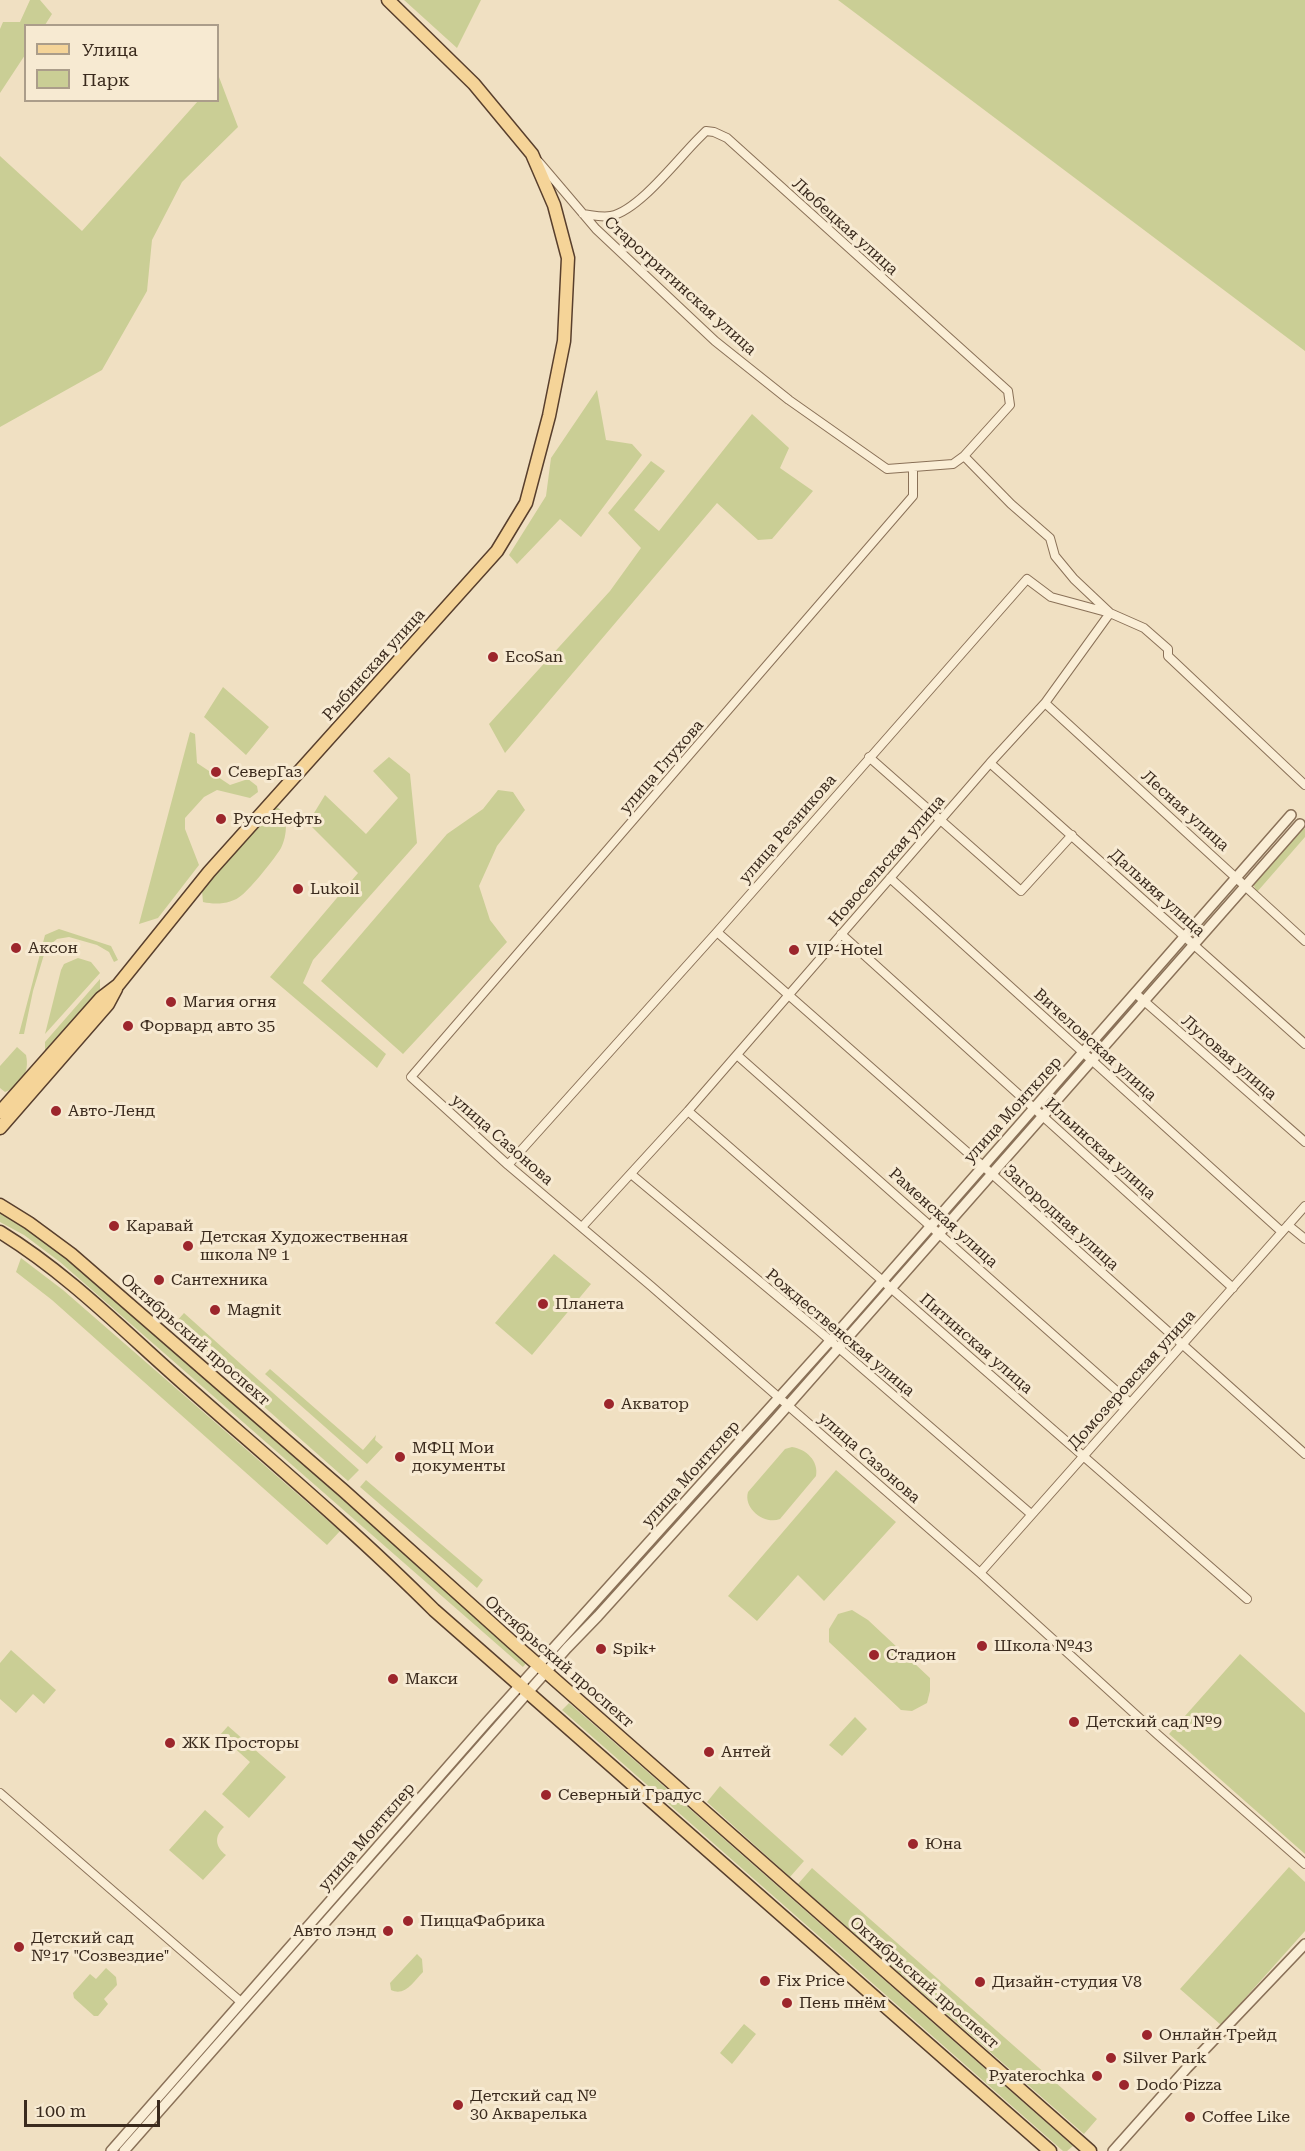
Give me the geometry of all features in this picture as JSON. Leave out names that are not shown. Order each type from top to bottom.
[{"type":"main road","name":"Рыбинская улица","points":[[0,1112],[101,998],[118,985],[209,872],[497,551],[526,502],[549,416],[564,341],[568,258],[554,205],[532,153],[474,84],[388,0]]},
{"type":"main road","points":[[0,1128],[108,1004],[118,985]]},
{"type":"main road","name":"Октябрьский проспект","points":[[0,1205],[71,1254],[335,1483],[1090,2151]]},
{"type":"main road","points":[[0,1232],[52,1268],[380,1556],[434,1610],[523,1689],[1050,2151]]},
{"type":"street","name":"Любецкая улица","points":[[583,214],[608,217],[619,214],[635,205],[706,131],[727,138],[1008,391],[1010,405],[964,456],[953,464]]},
{"type":"street","name":"Старогритинская улица","points":[[532,153],[596,229],[715,341],[789,400],[887,469],[953,464]]},
{"type":"street","points":[[964,456],[1011,504],[1050,538],[1055,556],[1074,579],[1110,613],[1144,628],[1168,650],[1168,656],[1305,785]]},
{"type":"street","name":"улица Глухова","points":[[411,1077],[913,496],[914,467]]},
{"type":"street","name":"улица Резникова","points":[[508,1165],[717,932],[1027,579],[1051,597],[1110,613]]},
{"type":"street","name":"Новосельская улица","points":[[582,1227],[688,1111],[990,763],[1045,703],[1110,613]]},
{"type":"street","name":"Лесная улица","points":[[1045,703],[1305,941]]},
{"type":"street","points":[[869,757],[1021,891],[1072,835]]},
{"type":"street","name":"Дальняя улица","points":[[990,763],[1305,1044]]},
{"type":"street","points":[[1291,815],[1302,824]]},
{"type":"street","name":"улица Монтклер","points":[[111,2151],[543,1668],[1291,815]]},
{"type":"street","name":"улица Монтклер","points":[[543,1668],[567,1648],[598,1616],[788,1406],[1302,824]]},
{"type":"street","name":"Вичеловская улица","points":[[890,878],[1282,1232]]},
{"type":"street","name":"Загородная улица","points":[[717,932],[1305,1454]]},
{"type":"street","name":"Ильинская улица","points":[[841,934],[1233,1288]]},
{"type":"street","name":"Луговая улица","points":[[1135,993],[1305,1142]]},
{"type":"street","name":"Раменская улица","points":[[737,1054],[1130,1402]]},
{"type":"street","name":"улица Сазонова","points":[[411,1077],[508,1165],[980,1573],[1158,1735],[1305,1864]]},
{"type":"street","name":"Питинская улица","points":[[688,1111],[1247,1599]]},
{"type":"street","name":"Рождественская улица","points":[[631,1174],[830,1341],[1030,1514]]},
{"type":"street","name":"Домозеровская улица","points":[[980,1573],[1305,1206]]},
{"type":"street","points":[[1288,1225],[1305,1239]]},
{"type":"street","name":"улица Монтклер","points":[[124,2151],[523,1689]]},
{"type":"street","points":[[0,1793],[242,2002]]},
{"type":"street","points":[[1113,2151],[1187,2068],[1305,1944]]},
{"type":"green space","points":[[30,0],[40,0],[52,14],[46,24],[24,24],[24,57],[0,93],[0,29],[3,22],[20,22]]},
{"type":"green space","points":[[404,0],[481,0],[457,48]]},
{"type":"green space","points":[[838,0],[1305,0],[1305,351]]},
{"type":"green space","points":[[219,77],[238,127],[182,182],[152,240],[147,291],[102,370],[0,427],[0,156],[82,231],[197,102],[219,102]]},
{"type":"green space","points":[[597,390],[606,440],[632,444],[642,455],[581,537],[560,519],[517,564],[509,555],[546,496],[551,458]]},
{"type":"green space","points":[[752,414],[789,448],[780,468],[813,491],[772,539],[758,540],[717,503],[505,753],[489,724],[610,591],[641,548],[608,513],[651,461],[665,471],[634,510],[659,531]]},
{"type":"green space","points":[[223,687],[269,727],[246,755],[204,717]]},
{"type":"green space","points":[[190,732],[195,734],[197,763],[230,785],[248,779],[257,786],[258,792],[250,798],[217,790],[204,797],[185,818],[185,829],[199,865],[158,918],[139,924]]},
{"type":"green space","points":[[389,757],[410,774],[417,843],[313,960],[303,983],[386,1054],[377,1068],[270,977],[358,873],[308,823],[325,795],[366,834],[398,798],[373,771]]},
{"type":"green space","points":[[498,790],[513,792],[525,810],[497,846],[479,886],[490,920],[507,942],[403,1054],[321,981],[447,834],[483,809]]},
{"type":"green space","points":[[276,807],[284,814],[286,832],[281,848],[269,865],[238,898],[224,903],[203,902],[202,891],[211,877],[270,809]]},
{"type":"green space","points":[[1302,827],[1305,829],[1305,837],[1257,892],[1253,884]]},
{"type":"green space","points":[[59,929],[111,946],[118,960],[114,962],[109,952],[97,945],[69,937],[57,939],[46,948],[33,991],[24,1034],[19,1034],[45,935]]},
{"type":"green space","points":[[78,958],[91,962],[100,973],[45,1034],[61,970],[64,964]]},
{"type":"green space","points":[[100,979],[100,991],[45,1053],[45,1042]]},
{"type":"green space","points":[[17,1047],[26,1055],[27,1067],[20,1082],[5,1092],[0,1088],[0,1066]]},
{"type":"green space","points":[[0,1212],[25,1226],[67,1256],[528,1661],[523,1667],[60,1262],[24,1235],[0,1222]]},
{"type":"green space","name":"Планета","points":[[554,1254],[591,1284],[532,1355],[495,1323]]},
{"type":"green space","points":[[21,1258],[63,1290],[340,1531],[327,1545],[52,1300],[16,1272]]},
{"type":"green space","points":[[184,1313],[359,1470],[348,1481],[236,1382],[232,1373],[176,1322]]},
{"type":"green space","points":[[270,1369],[363,1450],[376,1435],[375,1440],[383,1447],[367,1464],[265,1374]]},
{"type":"green space","points":[[792,1447],[807,1453],[815,1465],[816,1476],[780,1519],[762,1518],[752,1510],[747,1498],[748,1492],[785,1449]]},
{"type":"green space","points":[[836,1470],[896,1522],[824,1601],[798,1575],[757,1621],[728,1596]]},
{"type":"green space","points":[[366,1480],[483,1580],[477,1588],[360,1487]]},
{"type":"green space","name":"Стадион","points":[[852,1610],[868,1620],[930,1678],[927,1703],[912,1711],[901,1710],[829,1642],[829,1629],[838,1614]]},
{"type":"green space","points":[[11,1650],[56,1690],[44,1704],[33,1694],[16,1713],[0,1699],[0,1663]]},
{"type":"green space","points":[[1240,1654],[1305,1713],[1305,1854],[1169,1734]]},
{"type":"green space","points":[[569,1703],[1073,2146],[1063,2151],[562,1710]]},
{"type":"green space","points":[[855,1717],[867,1729],[842,1756],[829,1745]]},
{"type":"green space","points":[[228,1726],[286,1777],[249,1818],[222,1794],[250,1762],[220,1735]]},
{"type":"green space","points":[[720,1786],[804,1861],[790,1877],[707,1802]]},
{"type":"green space","points":[[205,1810],[224,1827],[217,1841],[220,1849],[226,1855],[203,1880],[169,1850]]},
{"type":"green space","points":[[1289,1867],[1305,1882],[1305,1931],[1221,2025],[1180,1989]]},
{"type":"green space","points":[[812,1868],[1097,2119],[1084,2134],[798,1884]]},
{"type":"green space","points":[[417,1954],[422,1959],[423,1972],[405,1990],[396,1992],[391,1990],[390,1983]]},
{"type":"green space","points":[[106,1968],[116,1977],[117,1985],[104,1999],[108,2004],[98,2016],[94,2016],[74,1998],[73,1993],[90,1974],[96,1979]]},
{"type":"green space","points":[[744,2024],[756,2034],[732,2064],[720,2053]]},
{"type":"place","name":"EcoSan","points":[[493,657]]},
{"type":"place","name":"СеверГаз","points":[[216,772]]},
{"type":"place","name":"РуссНефть","points":[[221,819]]},
{"type":"place","name":"Lukoil","points":[[298,889]]},
{"type":"place","name":"Аксон","points":[[16,948]]},
{"type":"place","name":"VIP-Hotel","points":[[794,950]]},
{"type":"place","name":"Магия огня","points":[[171,1002]]},
{"type":"place","name":"Форвард авто 35","points":[[128,1026]]},
{"type":"place","name":"Авто-Ленд","points":[[56,1111]]},
{"type":"place","name":"Каравай","points":[[114,1226]]},
{"type":"place","name":"Детская Художественная школа № 1","points":[[188,1246]]},
{"type":"place","name":"Сантехника","points":[[159,1280]]},
{"type":"place","name":"Планета","points":[[543,1304]]},
{"type":"place","name":"Magnit","points":[[215,1310]]},
{"type":"place","name":"Акватор","points":[[609,1404]]},
{"type":"place","name":"МФЦ Мои документы","points":[[400,1457]]},
{"type":"place","name":"Школа №43","points":[[982,1646]]},
{"type":"place","name":"Spik+","points":[[601,1649]]},
{"type":"place","name":"Стадион","points":[[874,1655]]},
{"type":"place","name":"Макси","points":[[393,1679]]},
{"type":"place","name":"Детский сад №9","points":[[1074,1722]]},
{"type":"place","name":"ЖК Просторы","points":[[170,1743]]},
{"type":"place","name":"Антей","points":[[709,1752]]},
{"type":"place","name":"Северный Градус","points":[[546,1795]]},
{"type":"place","name":"Юна","points":[[913,1844]]},
{"type":"place","name":"ПиццаФабрика","points":[[408,1921]]},
{"type":"place","name":"Авто лэнд","points":[[388,1931]]},
{"type":"place","name":"Детский сад №17 \"Созвездие\"","points":[[19,1947]]},
{"type":"place","name":"Fix Price","points":[[765,1981]]},
{"type":"place","name":"Дизайн-студия V8","points":[[980,1982]]},
{"type":"place","name":"Пень пнём","points":[[787,2003]]},
{"type":"place","name":"Онлайн Трейд","points":[[1147,2035]]},
{"type":"place","name":"Silver Park","points":[[1111,2058]]},
{"type":"place","name":"Pyaterochka","points":[[1097,2076]]},
{"type":"place","name":"Dodo Pizza","points":[[1124,2085]]},
{"type":"place","name":"Детский сад № 30 Акварелька","points":[[458,2105]]},
{"type":"place","name":"Coffee Like","points":[[1190,2117]]}]
